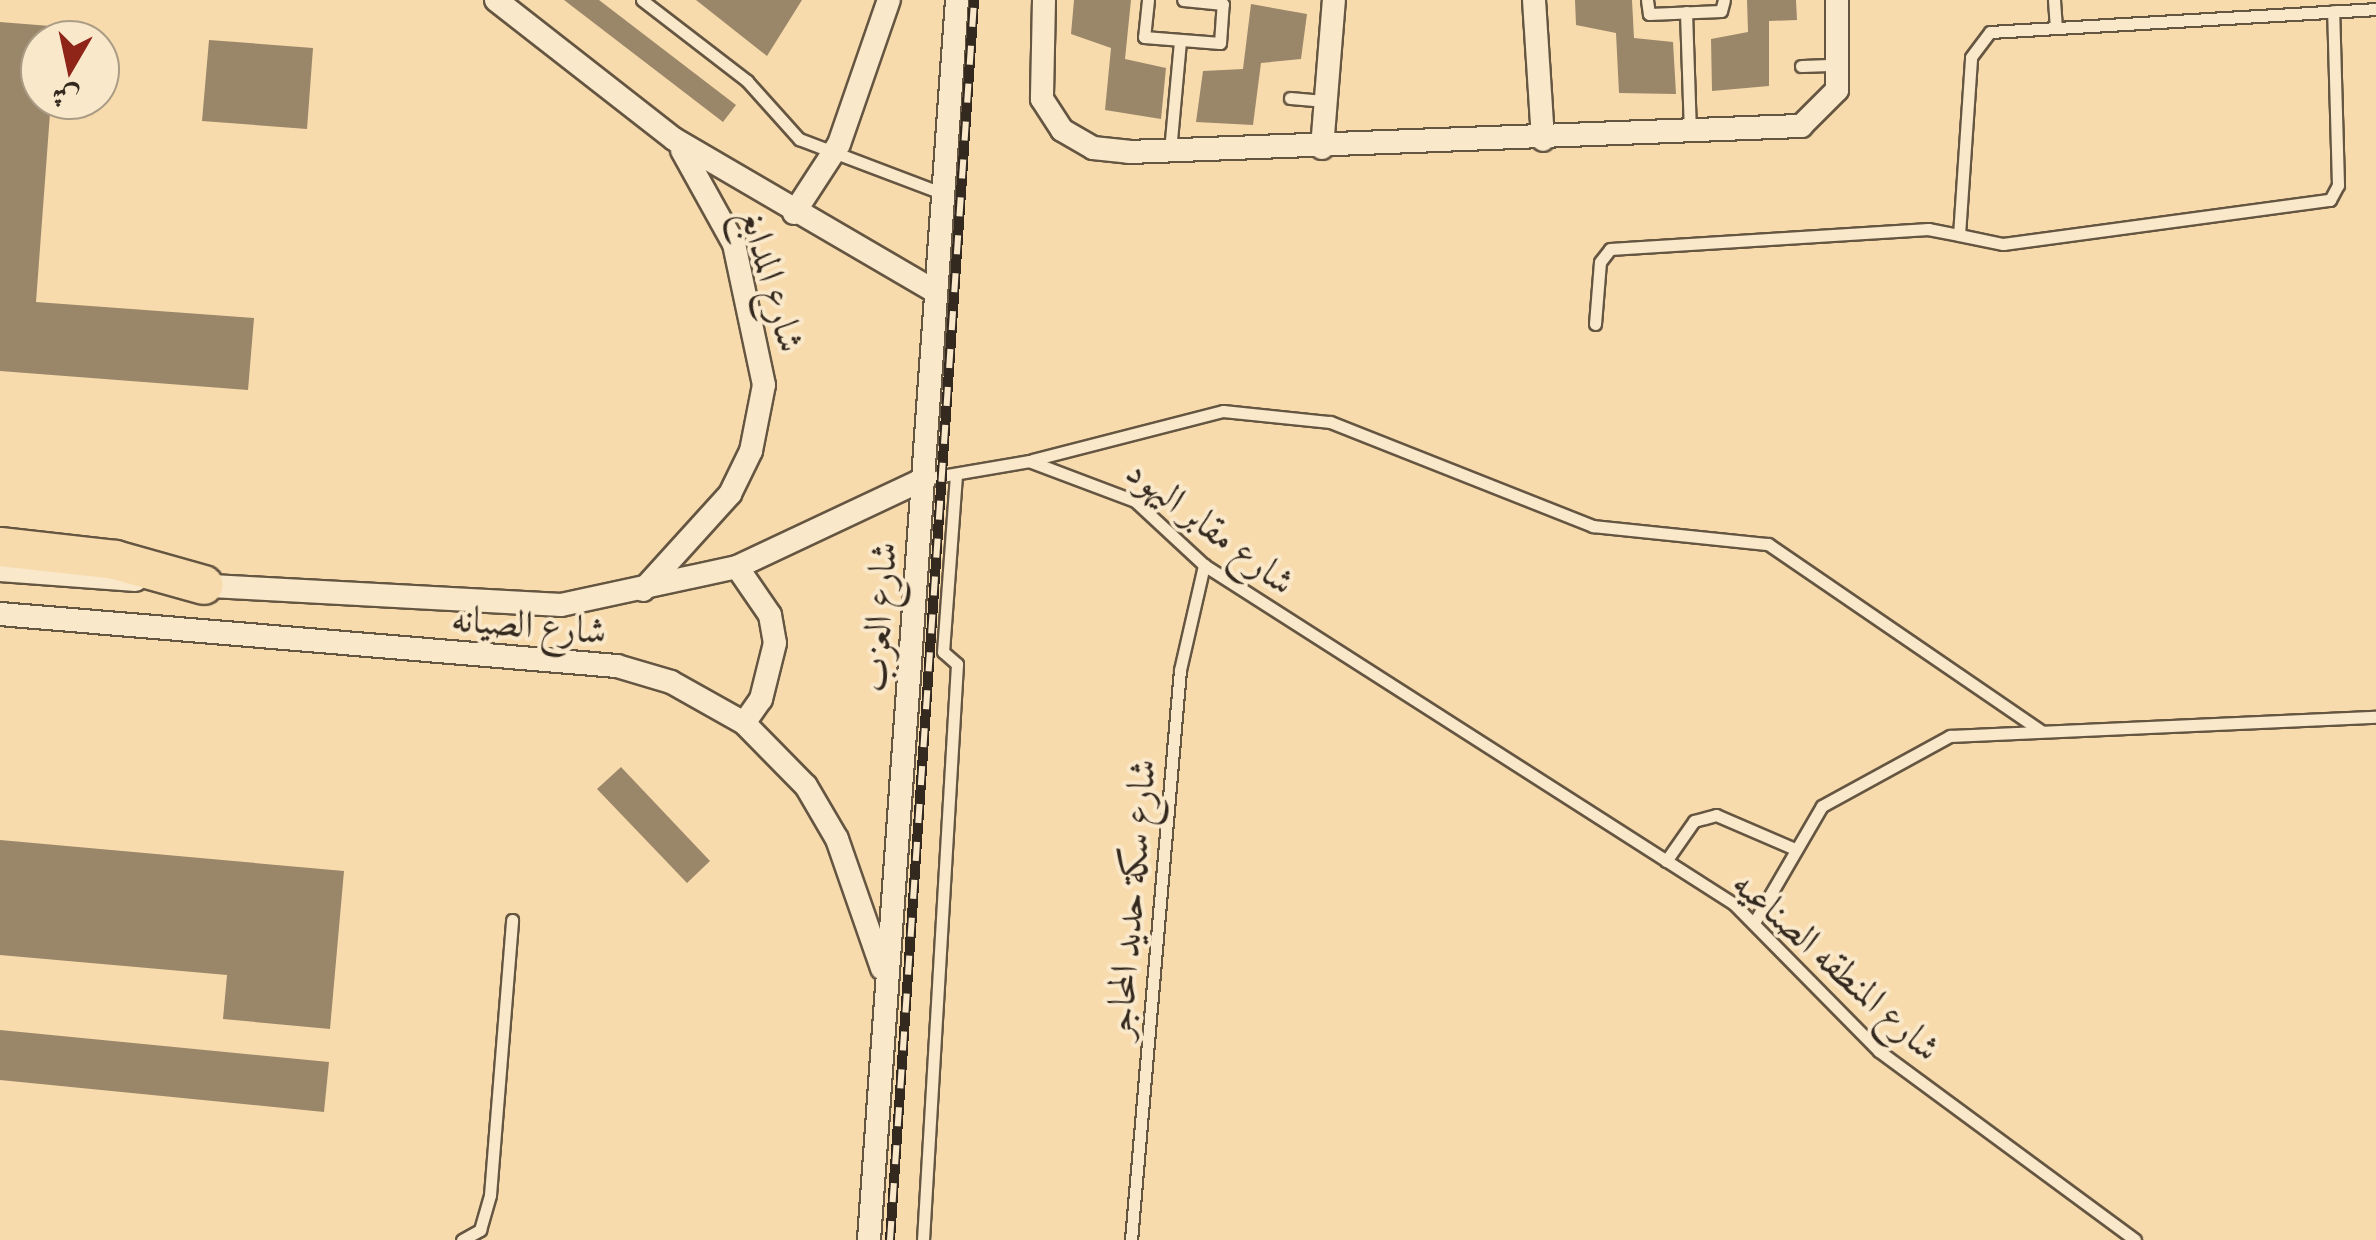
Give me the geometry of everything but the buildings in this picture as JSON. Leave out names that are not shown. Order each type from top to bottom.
[{"type":"highway","points":[[0,547],[115,560],[204,586]]},
{"type":"street","name":"شارع المدابغ","points":[[496,0],[674,139],[794,213],[932,290]]},
{"type":"street","points":[[794,213],[831,157],[890,0]]},
{"type":"street","name":"شارع العزب","points":[[869,1240],[924,479],[932,290],[957,0]]},
{"type":"street","points":[[1044,0],[1042,99],[1062,130],[1093,148],[1170,151],[1543,140],[1802,126],[1824,112],[1841,64],[1837,0]]},
{"type":"street","points":[[1322,148],[1334,0]]},
{"type":"street","points":[[1534,0],[1543,140]]},
{"type":"street","name":"شارع المدابغ","points":[[642,592],[730,494],[751,451],[764,385],[734,244],[674,139]]},
{"type":"street","name":"شارع الصيانه","points":[[0,570],[520,610],[642,592],[737,567],[924,479]]},
{"type":"street","points":[[737,567],[770,615],[774,643],[761,699],[744,722]]},
{"type":"street","name":"شارع الصيانه","points":[[0,614],[617,666],[684,688],[744,722],[822,811],[886,978]]},
{"type":"lane","points":[[642,0],[831,157],[940,193]]},
{"type":"lane","points":[[1148,0],[1144,37],[1220,43],[1224,6],[1183,0]]},
{"type":"lane","points":[[1647,0],[1649,14],[1721,11],[1724,0]]},
{"type":"lane","points":[[2054,0],[2056,28]]},
{"type":"lane","points":[[1959,235],[1974,44],[1990,32],[2376,9]]},
{"type":"lane","points":[[1595,324],[1600,262],[1610,249],[1928,229],[2003,244],[2330,200],[2338,184],[2334,11]]},
{"type":"lane","points":[[1686,12],[1690,134]]},
{"type":"lane","points":[[1170,151],[1180,41]]},
{"type":"lane","points":[[1801,66],[1841,64]]},
{"type":"lane","points":[[1290,98],[1326,101]]},
{"type":"lane","points":[[924,479],[1029,461],[1223,411],[1330,422],[1594,526],[1768,544],[2040,730]]},
{"type":"lane","name":"شارع مقابر اليهود","points":[[1029,461],[1134,501],[1204,566],[1337,652]]},
{"type":"lane","points":[[923,1240],[957,664],[943,652],[956,474]]},
{"type":"lane","name":"شارع سكة حديد المحاجر","points":[[1131,1240],[1180,670],[1204,566]]},
{"type":"lane","name":"شارع المنطقه الصناعيه","points":[[1337,652],[1756,921],[1879,1050],[2135,1240]]},
{"type":"lane","points":[[1756,921],[1822,806],[1950,736],[2376,717]]},
{"type":"lane","points":[[1666,861],[1694,822],[1716,815],[1795,849]]},
{"type":"lane","points":[[462,1240],[480,1230],[490,1195],[512,920]]},
{"type":"railway","points":[[890,1240],[974,0]]}]
